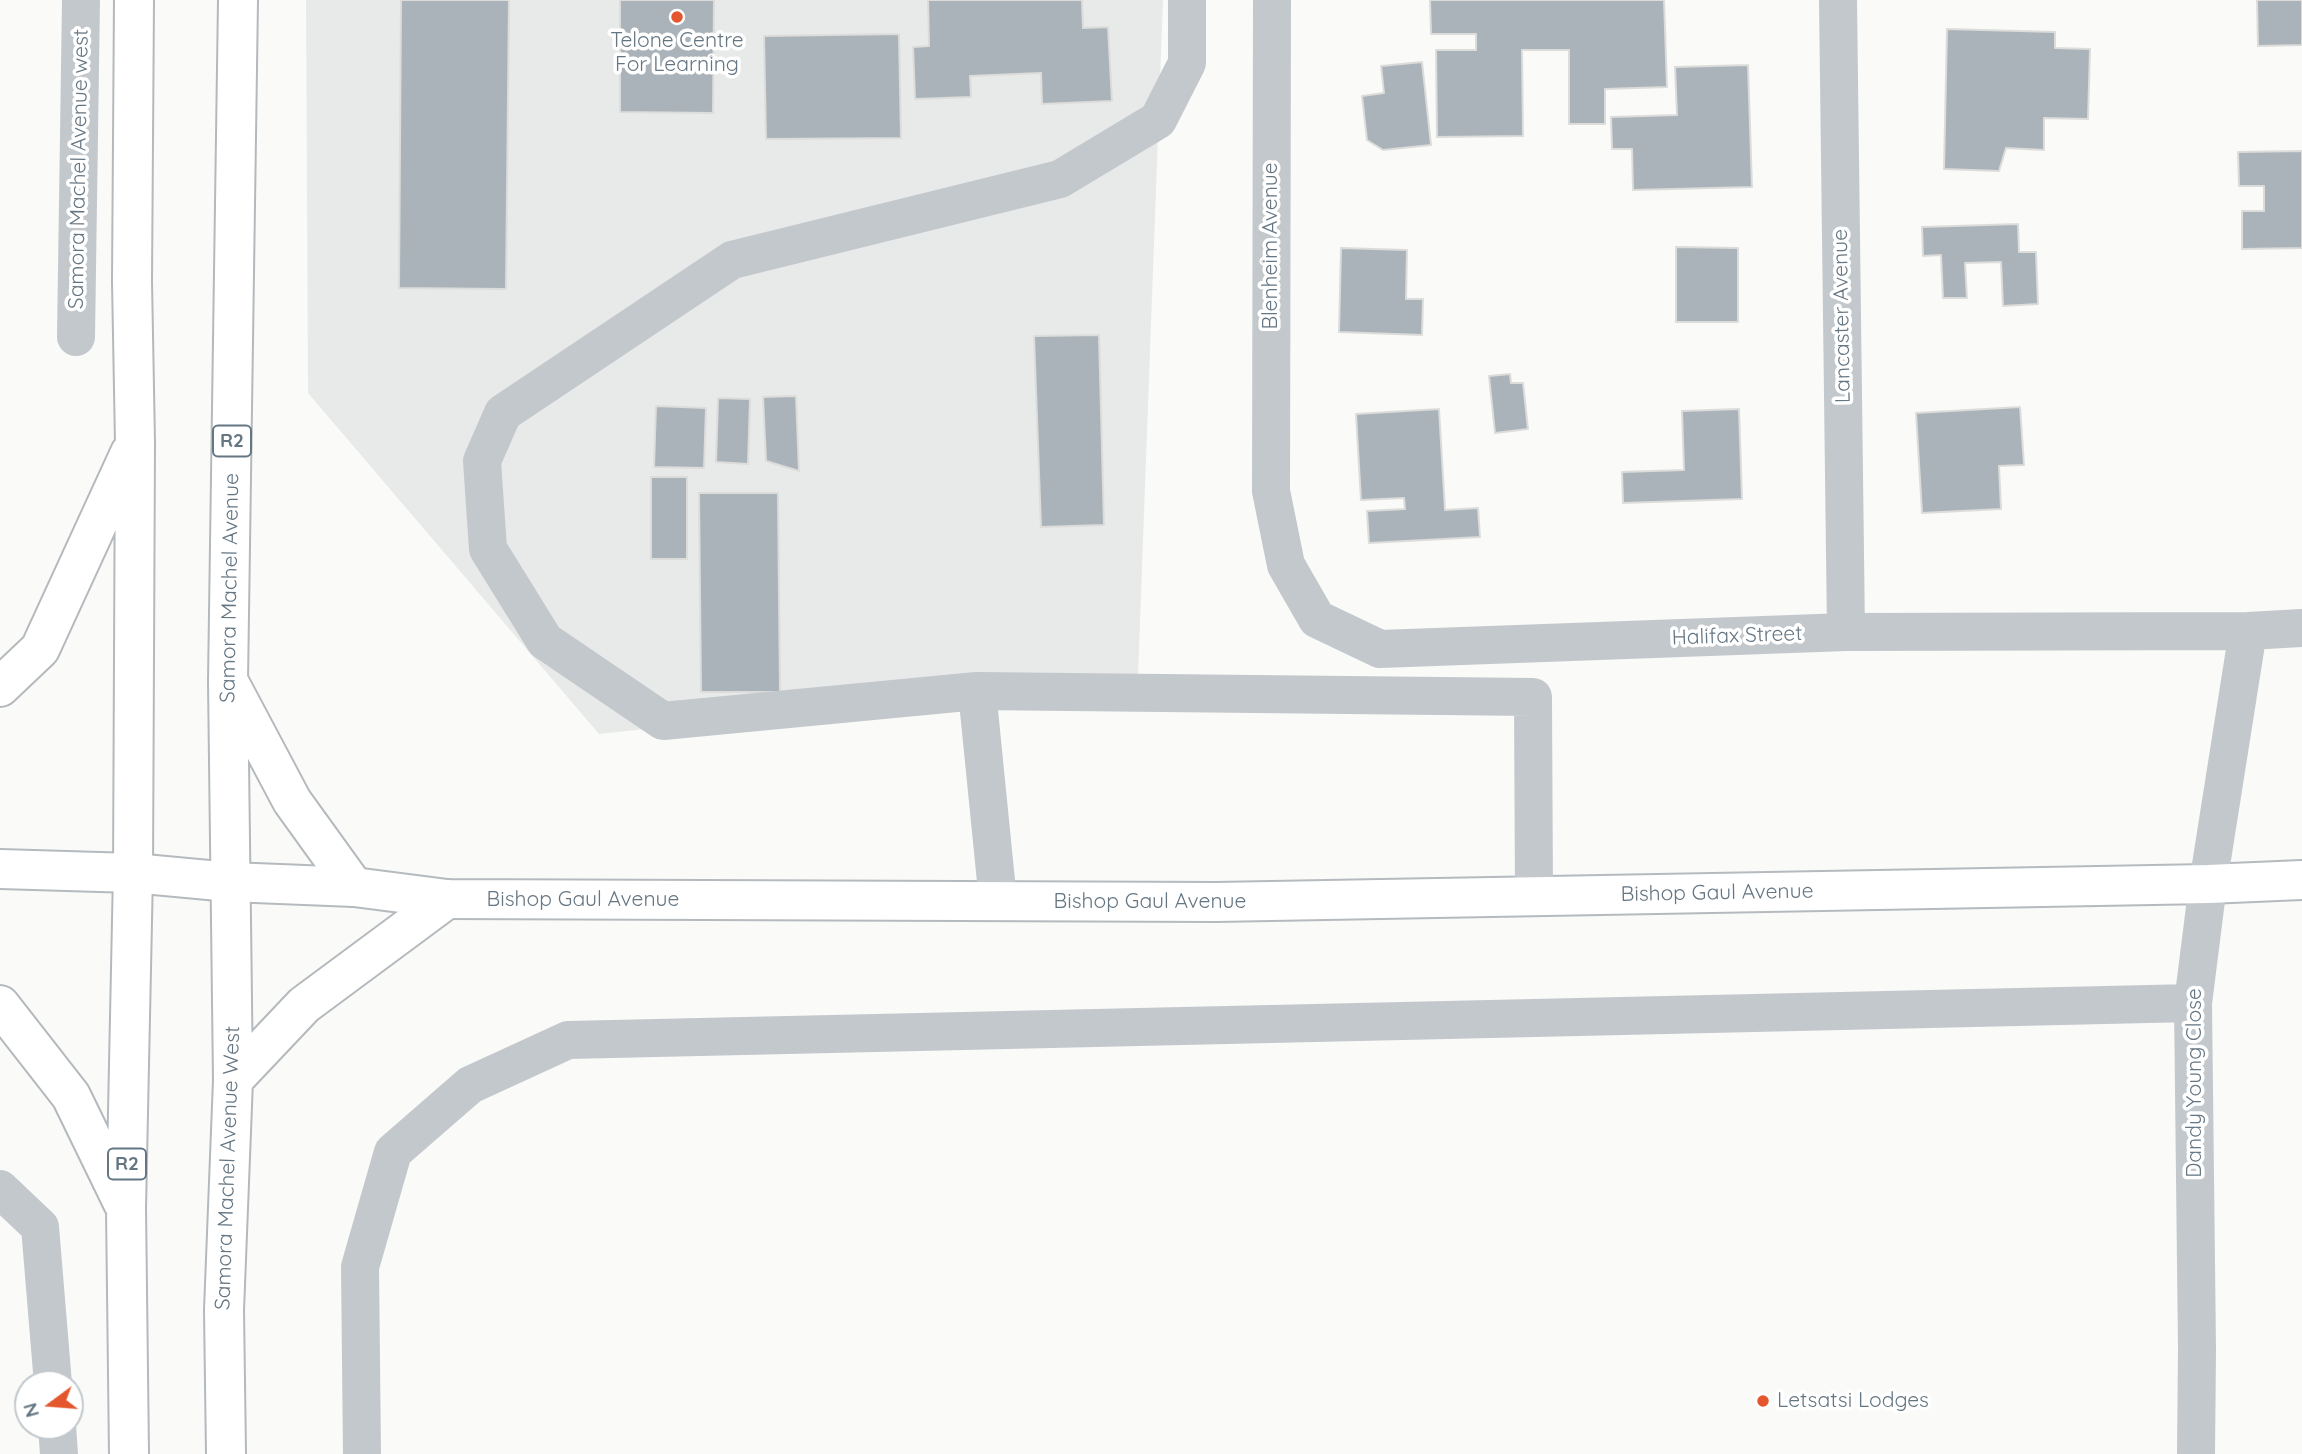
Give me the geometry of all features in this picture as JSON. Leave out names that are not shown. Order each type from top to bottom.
[{"type":"main road","name":"R2","points":[[129,1454],[126,1208],[133,873],[134,0]]},
{"type":"main road","name":"Samora Machel Avenue","points":[[230,882],[228,681],[238,0]]},
{"type":"main road","points":[[0,687],[40,649],[135,443]]},
{"type":"main road","points":[[228,681],[292,801],[354,887]]},
{"type":"main road","name":"Bishop Gaul Avenue","points":[[0,869],[133,873],[230,882],[354,887],[447,899],[1216,902],[2302,880]]},
{"type":"main road","name":"Samora Machel Avenue West","points":[[226,1454],[224,1310],[233,1080],[230,882]]},
{"type":"main road","points":[[233,1080],[304,1005],[447,899]]},
{"type":"main road","points":[[0,1005],[71,1096],[126,1208]]},
{"type":"street","name":"Samora Machel Avenue west","points":[[76,337],[81,0]]},
{"type":"street","points":[[1186,0],[1187,63],[1158,120],[1060,179],[732,260],[503,413],[482,461],[488,549],[545,642],[663,721],[977,691],[1533,696],[1534,896]]},
{"type":"street","name":"Blenheim Avenue","points":[[1271,491],[1272,0]]},
{"type":"street","name":"Lancaster Avenue","points":[[1838,0],[1846,632]]},
{"type":"street","name":"Halifax Street","points":[[1271,491],[1286,565],[1317,619],[1380,649],[1846,632],[2248,631],[2302,628]]},
{"type":"street","name":"Dandy Young Close","points":[[2196,1454],[2193,1003],[2208,884],[2248,631]]},
{"type":"street","points":[[977,691],[998,901]]},
{"type":"street","points":[[362,1454],[360,1267],[393,1152],[470,1085],[568,1040],[2193,1003]]},
{"type":"street","points":[[0,1189],[40,1227],[52,1370]]},
{"type":"shaded area","points":[[306,0],[1163,0],[1138,675],[599,734],[308,393]]},
{"type":"building","points":[[401,0],[509,0],[506,289],[399,288]]},
{"type":"building","points":[[620,0],[714,0],[713,113],[620,112]]},
{"type":"building","points":[[928,0],[1082,0],[1083,28],[1108,27],[1112,101],[1042,104],[1041,73],[970,76],[971,97],[915,99],[913,47],[929,46]]},
{"type":"building","points":[[1430,0],[1664,0],[1667,87],[1605,89],[1605,124],[1569,124],[1569,50],[1522,50],[1523,136],[1437,137],[1436,50],[1476,50],[1476,34],[1431,34]]},
{"type":"building","points":[[2257,0],[2302,0],[2302,45],[2258,46]]},
{"type":"building","points":[[1947,29],[2055,32],[2055,48],[2090,49],[2088,119],[2044,118],[2044,150],[2006,148],[1999,171],[1944,169]]},
{"type":"building","points":[[899,34],[901,138],[766,139],[764,36]]},
{"type":"building","points":[[1422,62],[1431,145],[1383,150],[1367,140],[1362,96],[1384,93],[1381,66]]},
{"type":"building","points":[[1748,65],[1752,187],[1633,190],[1632,149],[1612,149],[1611,117],[1677,115],[1675,67]]},
{"type":"building","points":[[2302,151],[2302,248],[2242,249],[2242,211],[2264,211],[2264,186],[2239,186],[2238,152]]},
{"type":"building","points":[[2018,224],[2019,252],[2036,252],[2038,304],[2003,306],[2001,262],[1965,263],[1967,298],[1943,298],[1941,255],[1923,256],[1922,227]]},
{"type":"building","points":[[1676,247],[1738,248],[1738,322],[1676,322]]},
{"type":"building","points":[[1341,248],[1407,250],[1406,299],[1423,299],[1422,335],[1339,332]]},
{"type":"building","points":[[1099,335],[1104,525],[1041,527],[1034,336]]},
{"type":"building","points":[[1510,374],[1511,383],[1523,383],[1528,429],[1495,433],[1489,376]]},
{"type":"building","points":[[796,396],[799,471],[766,461],[763,397]]},
{"type":"building","points":[[718,398],[750,399],[748,464],[716,462]]},
{"type":"building","points":[[656,406],[706,408],[704,468],[654,467]]},
{"type":"building","points":[[2020,407],[2024,465],[1999,466],[2001,509],[1922,513],[1916,413]]},
{"type":"building","points":[[1439,409],[1445,510],[1478,508],[1480,537],[1369,543],[1367,511],[1405,509],[1404,498],[1361,500],[1356,414]]},
{"type":"building","points":[[1739,409],[1742,499],[1623,503],[1622,472],[1684,470],[1682,411]]},
{"type":"building","points":[[651,477],[687,477],[687,559],[651,559]]},
{"type":"building","points":[[699,493],[778,493],[780,692],[701,692]]},
{"type":"place","name":"Telone Centre For Learning","points":[[677,17]]},
{"type":"place","name":"Letsatsi Lodges","points":[[1763,1401]]}]
